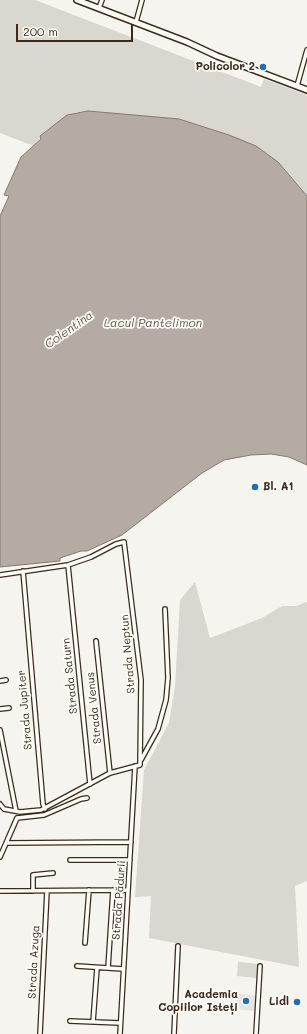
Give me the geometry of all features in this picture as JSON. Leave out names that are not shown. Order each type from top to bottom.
[{"type":"main road","points":[[78,0],[187,42],[217,56],[307,90]]},
{"type":"street","points":[[99,8],[102,0]]},
{"type":"street","points":[[136,22],[142,0]]},
{"type":"street","points":[[297,86],[307,50]]},
{"type":"street","name":"Strada Neptun","points":[[68,565],[91,557],[116,544],[124,542],[140,670],[140,763]]},
{"type":"street","points":[[0,575],[68,565]]},
{"type":"street","name":"Strada Saturn","points":[[68,565],[90,784]]},
{"type":"street","name":"Strada Jupiter","points":[[22,571],[42,796],[45,809]]},
{"type":"street","points":[[0,804],[2,808],[16,811],[31,812],[45,809],[110,773],[135,766],[140,763],[158,729],[166,700],[168,678],[165,609]]},
{"type":"street","name":"Strada Venus","points":[[96,641],[110,773]]},
{"type":"street","points":[[0,681],[6,680]]},
{"type":"street","points":[[0,709],[9,708]]},
{"type":"street","points":[[0,730],[16,811]]},
{"type":"street","name":"Strada Pădurii","points":[[120,1034],[135,766]]},
{"type":"street","points":[[0,857],[17,818],[44,815],[81,799],[87,798]]},
{"type":"street","points":[[6,843],[131,842]]},
{"type":"street","points":[[70,860],[130,860]]},
{"type":"street","points":[[33,891],[34,875],[53,873]]},
{"type":"street","name":"Strada Azuga","points":[[40,1034],[47,890]]},
{"type":"street","points":[[85,943],[89,890]]},
{"type":"street","points":[[108,968],[113,890]]},
{"type":"street","points":[[0,891],[128,890]]},
{"type":"street","points":[[174,1034],[178,946]]},
{"type":"street","points":[[77,966],[123,969]]},
{"type":"street","points":[[256,1034],[260,966]]},
{"type":"street","points":[[93,1022],[97,968]]},
{"type":"street","points":[[70,1021],[120,1023]]},
{"type":"shaded area","points":[[0,0],[35,0],[261,87],[264,79],[307,95],[307,196],[241,140],[179,119],[81,112],[72,113],[47,130],[34,146],[0,133]]},
{"type":"shaded area","points":[[195,582],[210,638],[262,618],[282,606],[296,606],[307,602],[307,881],[295,886],[299,967],[149,938],[151,896],[135,897],[144,770],[169,723],[175,686],[180,600]]},
{"type":"shaded area","points":[[238,962],[259,964],[257,978],[237,976]]},
{"type":"shaded area","name":"Academia Copiilor Isteți","points":[[236,993],[257,996],[256,1011],[235,1009]]},
{"type":"water","name":"Lacul Pantelimon","points":[[88,111],[179,119],[229,135],[256,146],[278,162],[307,196],[307,465],[289,457],[271,454],[251,455],[224,460],[202,473],[122,535],[87,551],[81,551],[60,558],[60,561],[0,567],[0,216],[9,196],[4,195],[21,157],[41,139],[40,136],[67,115]]},
{"type":"place","name":"Policolor 2","points":[[263,67]]},
{"type":"place","name":"Bl. A1","points":[[255,487]]},
{"type":"place","name":"Academia Copiilor Isteți","points":[[246,1001]]},
{"type":"place","name":"Lidl","points":[[297,1002]]},
{"type":"water label","name":"Colentina","points":[[69,330]]}]
